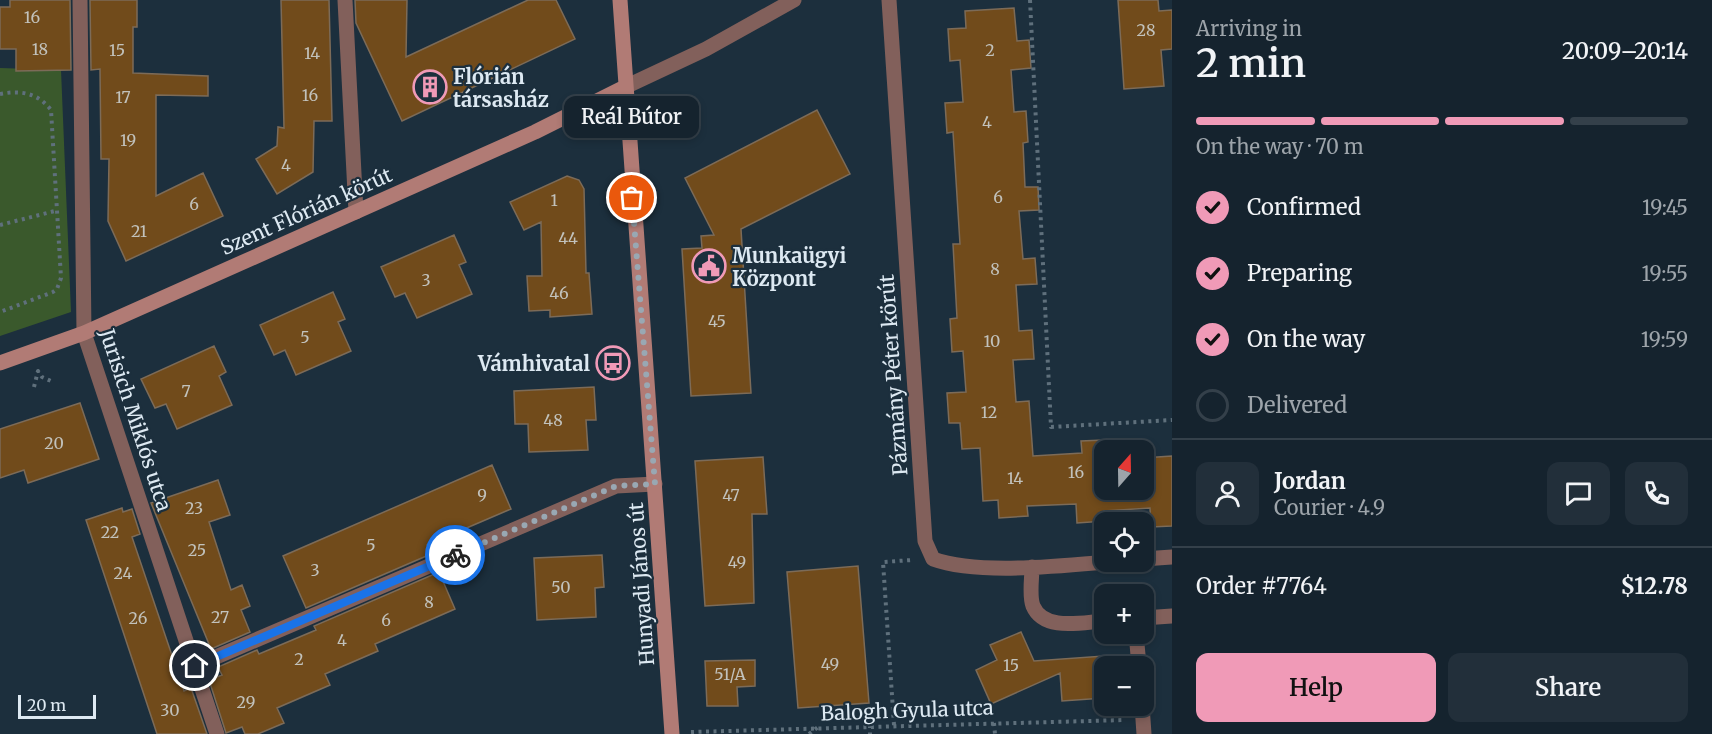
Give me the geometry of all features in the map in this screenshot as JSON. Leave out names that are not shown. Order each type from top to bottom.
[{"type":"street","name":"Jurisich Miklós utca","points":[[80,0],[84,333],[217,734]]},
{"type":"street","points":[[345,0],[356,212]]},
{"type":"street","name":"Hunyadi János út","points":[[620,0],[672,733]]},
{"type":"street","points":[[625,87],[706,49],[794,0]]},
{"type":"street","name":"Pázmány Péter körút","points":[[890,0],[925,541],[933,559]]},
{"type":"street","name":"Szent Flórián körút","points":[[0,363],[84,333],[535,132],[625,87]]},
{"type":"street","points":[[195,666],[616,486],[655,484]]},
{"type":"street","points":[[1154,558],[1172,557]]},
{"type":"street","points":[[933,559],[949,565],[1032,567],[1094,563]]},
{"type":"street","points":[[1032,567],[1033,605],[1041,617],[1061,624],[1094,622]]},
{"type":"street","points":[[1154,617],[1172,616]]},
{"type":"path","points":[[1030,0],[1051,427],[1172,420]]},
{"type":"path","points":[[0,94],[14,92],[35,96],[43,100],[51,110],[55,211],[61,278],[57,290],[0,312]]},
{"type":"path","points":[[0,225],[55,211]]},
{"type":"path","points":[[34,387],[38,371],[42,377],[51,381]]},
{"type":"path","points":[[894,725],[883,562],[933,559]]},
{"type":"path","name":"Balogh Gyula utca","points":[[672,733],[870,725],[1143,720]]},
{"type":"path","points":[[994,723],[995,734]]},
{"type":"path","points":[[870,725],[870,734]]},
{"type":"path","points":[[809,734],[819,727]]},
{"type":"green space","points":[[0,68],[61,70],[71,312],[0,336]]},
{"type":"building","points":[[10,0],[70,0],[71,70],[16,71],[16,49],[0,49],[0,7],[10,7]]},
{"type":"building","points":[[90,0],[137,0],[137,27],[133,27],[133,73],[208,76],[208,96],[156,95],[156,196],[203,173],[223,216],[126,261],[108,221],[109,159],[101,159],[100,69],[91,70]]},
{"type":"building","points":[[281,0],[329,0],[332,121],[314,121],[313,172],[277,194],[256,159],[277,146],[278,127],[284,128]]},
{"type":"building","name":"Flórián társasház","points":[[355,0],[407,0],[406,57],[528,0],[556,0],[575,39],[402,121],[356,23]]},
{"type":"building","points":[[1118,0],[1158,0],[1159,11],[1172,10],[1172,49],[1161,50],[1164,86],[1124,89]]},
{"type":"building","points":[[1014,8],[1017,41],[1029,40],[1031,68],[1011,70],[1014,112],[1026,111],[1028,142],[1023,143],[1025,187],[1038,187],[1039,210],[1019,211],[1023,259],[1035,258],[1037,284],[1016,285],[1019,331],[1032,330],[1034,359],[1013,360],[1016,402],[1029,401],[1033,456],[1082,453],[1081,441],[1094,440],[1094,500],[1154,500],[1154,457],[1172,456],[1172,526],[1154,527],[1154,512],[1150,512],[1150,508],[1094,512],[1094,522],[1077,523],[1076,504],[1027,506],[1028,516],[999,518],[998,500],[983,501],[980,448],[962,449],[960,423],[949,423],[947,393],[966,392],[963,351],[952,352],[950,319],[957,318],[953,244],[960,244],[953,132],[947,133],[945,103],[963,102],[960,60],[950,61],[948,29],[966,28],[965,11]]},
{"type":"building","points":[[817,110],[850,174],[741,229],[751,393],[691,396],[682,249],[702,248],[701,236],[714,235],[685,178]]},
{"type":"building","points":[[567,176],[579,180],[584,189],[586,273],[589,273],[592,314],[550,317],[550,310],[529,311],[527,276],[542,276],[541,222],[524,230],[510,202]]},
{"type":"building","points":[[454,235],[466,262],[459,265],[472,294],[417,318],[405,293],[395,297],[381,267]]},
{"type":"building","points":[[333,292],[345,319],[338,322],[351,351],[296,375],[285,350],[274,355],[260,325]]},
{"type":"building","points":[[214,346],[226,372],[219,376],[232,405],[177,429],[166,404],[155,408],[141,379]]},
{"type":"building","points":[[594,387],[596,420],[586,420],[588,450],[529,452],[528,424],[515,424],[514,391]]},
{"type":"building","points":[[80,403],[99,459],[28,483],[24,470],[0,478],[0,429]]},
{"type":"building","points":[[763,457],[767,514],[752,514],[754,603],[705,606],[695,461]]},
{"type":"building","points":[[492,465],[511,509],[427,545],[431,554],[306,608],[283,556]]},
{"type":"building","points":[[218,480],[230,515],[209,522],[231,590],[242,585],[250,606],[241,610],[250,632],[211,649],[151,503]]},
{"type":"building","points":[[122,508],[123,512],[132,509],[140,534],[132,537],[184,691],[191,688],[207,734],[157,734],[86,520]]},
{"type":"building","points":[[602,555],[604,587],[595,588],[596,617],[537,620],[534,558]]},
{"type":"building","points":[[858,566],[869,703],[798,708],[787,572]]},
{"type":"building","points":[[439,572],[455,609],[375,644],[378,651],[325,674],[330,685],[277,708],[284,723],[258,734],[245,734],[242,727],[226,733],[209,680],[222,675],[218,667],[257,650],[259,654],[316,630],[314,626]]},
{"type":"building","points":[[1021,632],[1034,661],[1094,657],[1094,699],[1062,701],[1060,673],[991,704],[976,670],[997,660],[990,645]]},
{"type":"building","points":[[755,660],[755,686],[737,687],[738,706],[707,706],[705,661]]},
{"type":"way so far","points":[[455,555],[616,486],[655,484],[632,198]]},
{"type":"place","name":"Flórián társasház","points":[[430,87]]},
{"type":"place","name":"Reál Bútor","points":[[632,198]]},
{"type":"place","name":"Munkaügyi Központ","points":[[709,266]]},
{"type":"place","name":"Vámhivatal","points":[[613,363]]},
{"type":"route","points":[[195,666],[455,555]]}]
